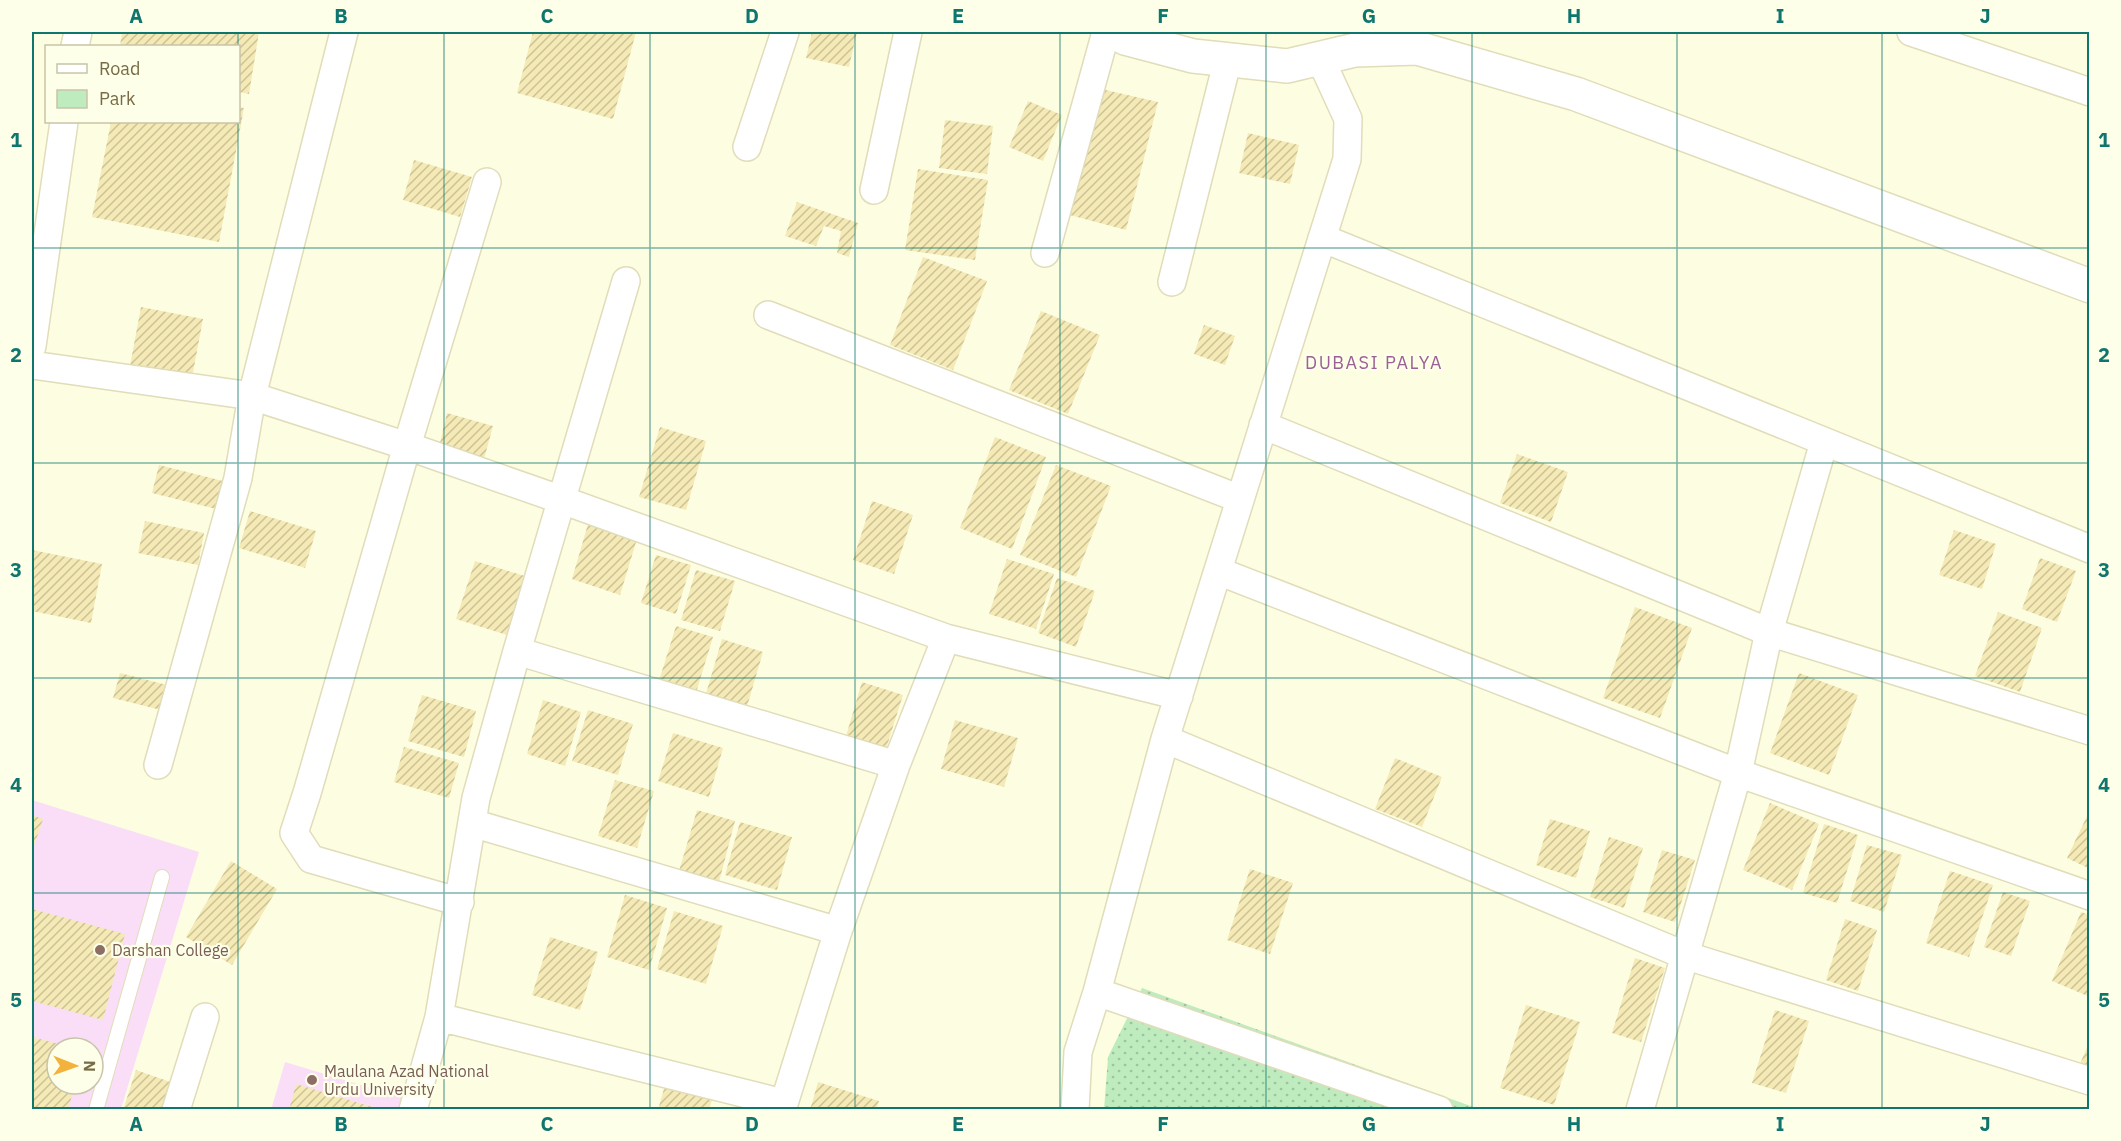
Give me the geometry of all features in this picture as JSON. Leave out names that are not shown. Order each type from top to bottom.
[{"type":"street","points":[[158,765],[238,478],[252,396],[344,32]]},
{"type":"street","points":[[747,147],[785,32]]},
{"type":"street","points":[[874,190],[908,32]]},
{"type":"street","points":[[1044,253],[1106,32]]},
{"type":"street","points":[[1113,32],[1125,38],[1193,56],[1287,66],[1338,47],[1417,48],[1576,94],[2090,286]]},
{"type":"street","points":[[1911,32],[2090,92]]},
{"type":"street","points":[[1076,1110],[1078,1052],[1097,992],[1166,739],[1347,159],[1348,119],[1338,47]]},
{"type":"street","points":[[1172,282],[1228,59]]},
{"type":"street","points":[[32,346],[40,226],[64,123]]},
{"type":"street","points":[[460,902],[311,859],[294,833],[311,782],[407,446],[487,182]]},
{"type":"street","points":[[1322,238],[2090,549]]},
{"type":"street","points":[[413,1110],[439,1017],[476,798],[626,281]]},
{"type":"street","points":[[768,315],[1240,499]]},
{"type":"street","points":[[32,365],[252,396],[407,446],[562,500],[946,638],[1179,696]]},
{"type":"street","points":[[1263,425],[1769,632],[2090,731]]},
{"type":"street","points":[[1640,1110],[1738,773],[1769,632],[1824,442]]},
{"type":"street","points":[[1218,571],[1738,773],[2090,896]]},
{"type":"street","points":[[439,1017],[783,1106],[838,931],[896,765],[946,638]]},
{"type":"street","points":[[517,651],[896,765]]},
{"type":"street","points":[[1166,739],[1684,954],[2090,1081]]},
{"type":"street","points":[[472,824],[838,931]]},
{"type":"street","points":[[1097,992],[1439,1110]]},
{"type":"street","points":[[176,1110],[205,1017]]},
{"type":"lane","points":[[96,1110],[162,877]]},
{"type":"shaded area","name":"Darshan College","points":[[32,800],[199,852],[121,1109],[32,1109]]},
{"type":"shaded area","name":"Maulana Azad National Urdu University","points":[[285,1062],[404,1098],[400,1109],[271,1110]]},
{"type":"green space","points":[[1142,988],[1479,1109],[1104,1110],[1108,1057]]},
{"type":"building","points":[[122,32],[259,32],[249,94],[240,92],[240,45],[120,45]]},
{"type":"building","points":[[533,32],[636,32],[613,119],[517,93]]},
{"type":"building","points":[[812,32],[857,32],[849,67],[806,58]]},
{"type":"building","points":[[1097,88],[1158,102],[1126,230],[1066,214]]},
{"type":"building","points":[[1028,101],[1062,115],[1043,161],[1009,147]]},
{"type":"building","points":[[240,107],[244,108],[219,242],[92,217],[111,123],[240,123]]},
{"type":"building","points":[[945,120],[993,126],[987,174],[939,168]]},
{"type":"building","points":[[1248,133],[1299,145],[1290,184],[1239,173]]},
{"type":"building","points":[[414,160],[472,177],[460,217],[403,200]]},
{"type":"building","points":[[918,169],[988,180],[975,260],[905,250]]},
{"type":"building","points":[[797,202],[858,223],[849,257],[837,253],[841,231],[824,226],[816,246],[785,236]]},
{"type":"building","points":[[923,257],[987,281],[953,370],[890,345]]},
{"type":"building","points":[[141,307],[203,319],[191,383],[129,371]]},
{"type":"building","points":[[1041,311],[1100,335],[1068,414],[1009,390]]},
{"type":"building","points":[[1204,325],[1235,336],[1225,365],[1194,354]]},
{"type":"building","points":[[447,413],[493,426],[484,459],[439,447]]},
{"type":"building","points":[[660,427],[706,441],[686,510],[639,497]]},
{"type":"building","points":[[995,437],[1046,457],[1012,549],[960,528]]},
{"type":"building","points":[[1517,454],[1568,472],[1551,522],[1500,503]]},
{"type":"building","points":[[159,465],[227,482],[220,510],[152,493]]},
{"type":"building","points":[[1056,465],[1111,486],[1076,577],[1020,555]]},
{"type":"building","points":[[872,501],[913,515],[894,574],[853,560]]},
{"type":"building","points":[[250,511],[316,531],[305,568],[239,548]]},
{"type":"building","points":[[145,521],[204,533],[198,565],[138,553]]},
{"type":"building","points":[[588,524],[637,539],[620,595],[572,579]]},
{"type":"building","points":[[1954,530],[1996,544],[1982,589],[1939,575]]},
{"type":"building","points":[[32,550],[102,564],[91,623],[32,611]]},
{"type":"building","points":[[656,555],[691,565],[676,614],[641,603]]},
{"type":"building","points":[[2040,558],[2076,571],[2057,622],[2022,609]]},
{"type":"building","points":[[1007,559],[1054,574],[1036,629],[989,614]]},
{"type":"building","points":[[475,561],[525,576],[507,635],[456,619]]},
{"type":"building","points":[[696,570],[735,581],[720,631],[681,620]]},
{"type":"building","points":[[1057,578],[1095,591],[1076,647],[1038,633]]},
{"type":"building","points":[[1635,607],[1692,628],[1660,718],[1603,698]]},
{"type":"building","points":[[1998,612],[2042,628],[2020,692],[1975,676]]},
{"type":"building","points":[[676,626],[713,637],[695,696],[658,684]]},
{"type":"building","points":[[722,639],[763,652],[746,710],[705,697]]},
{"type":"building","points":[[120,673],[171,686],[165,711],[113,698]]},
{"type":"building","points":[[1799,673],[1858,695],[1829,775],[1770,753]]},
{"type":"building","points":[[862,682],[903,695],[886,749],[846,736]]},
{"type":"building","points":[[422,695],[476,711],[464,757],[408,741]]},
{"type":"building","points":[[543,700],[581,712],[565,766],[527,754]]},
{"type":"building","points":[[588,710],[633,724],[618,775],[572,761]]},
{"type":"building","points":[[955,720],[1018,738],[1004,787],[941,769]]},
{"type":"building","points":[[673,733],[723,748],[709,797],[658,781]]},
{"type":"building","points":[[404,747],[459,763],[449,798],[394,782]]},
{"type":"building","points":[[1395,758],[1442,777],[1422,827],[1375,809]]},
{"type":"building","points":[[615,780],[654,791],[637,848],[598,836]]},
{"type":"building","points":[[1770,803],[1819,824],[1792,890],[1743,870]]},
{"type":"building","points":[[697,810],[735,821],[719,882],[679,871]]},
{"type":"building","points":[[2088,814],[2090,815],[2090,869],[2067,858]]},
{"type":"building","points":[[32,815],[43,819],[32,852]]},
{"type":"building","points":[[1550,819],[1590,831],[1576,878],[1536,865]]},
{"type":"building","points":[[740,822],[792,837],[777,890],[725,875]]},
{"type":"building","points":[[1824,824],[1858,835],[1837,903],[1803,893]]},
{"type":"building","points":[[1609,837],[1643,848],[1624,908],[1590,897]]},
{"type":"building","points":[[1867,845],[1902,855],[1884,912],[1850,901]]},
{"type":"building","points":[[1662,850],[1695,860],[1675,922],[1643,912]]},
{"type":"building","points":[[231,861],[277,889],[232,965],[186,937]]},
{"type":"building","points":[[1250,869],[1293,883],[1270,954],[1227,940]]},
{"type":"building","points":[[1950,871],[1993,885],[1969,957],[1926,943]]},
{"type":"building","points":[[2003,892],[2030,901],[2011,956],[1984,947]]},
{"type":"building","points":[[625,895],[667,908],[649,970],[607,957]]},
{"type":"building","points":[[32,909],[125,934],[103,1020],[32,1001]]},
{"type":"building","points":[[674,911],[723,926],[706,984],[657,969]]},
{"type":"building","points":[[2081,912],[2090,915],[2090,997],[2052,981]]},
{"type":"building","points":[[1845,919],[1877,930],[1858,991],[1826,980]]},
{"type":"building","points":[[550,937],[598,952],[580,1010],[532,995]]},
{"type":"building","points":[[1635,958],[1665,968],[1641,1042],[1612,1033]]},
{"type":"building","points":[[1526,1005],[1580,1022],[1554,1105],[1500,1088]]},
{"type":"building","points":[[1775,1010],[1809,1021],[1786,1093],[1752,1083]]},
{"type":"building","points":[[32,1037],[45,1040],[45,1096],[72,1096],[68,1110],[32,1110]]},
{"type":"building","points":[[2090,1040],[2090,1067],[2080,1064]]},
{"type":"building","points":[[136,1070],[182,1086],[174,1110],[123,1110]]},
{"type":"building","points":[[818,1082],[879,1101],[876,1110],[810,1110]]},
{"type":"building","points":[[296,1084],[379,1109],[379,1110],[289,1110]]},
{"type":"building","points":[[665,1085],[712,1100],[709,1110],[658,1110]]},
{"type":"place","name":"Darshan College","points":[[100,950]]},
{"type":"place","name":"Maulana Azad National Urdu University","points":[[312,1080]]},
{"type":"district","name":"DUBASI PALYA","points":[[1374,362]]}]
